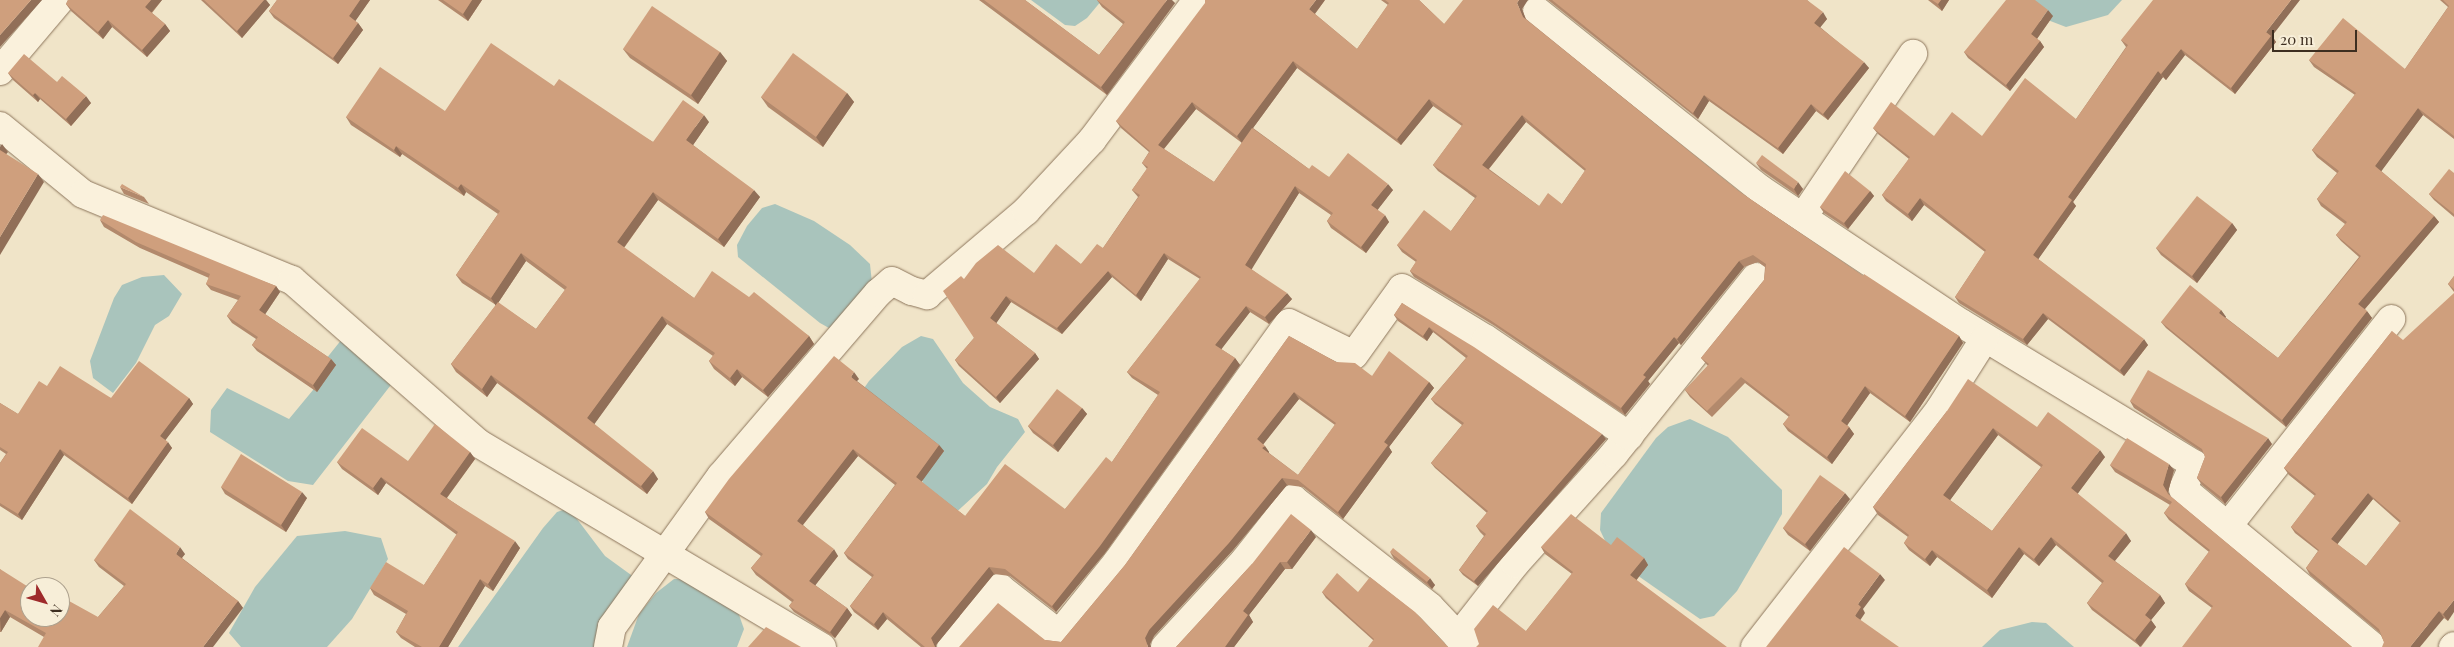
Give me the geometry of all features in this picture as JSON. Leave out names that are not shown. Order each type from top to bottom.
[{"type":"street","points":[[0,71],[60,0]]},
{"type":"street","points":[[608,647],[612,627],[663,552],[750,438],[878,293],[892,281],[912,291],[927,295],[1026,211],[1092,140],[1197,0]]},
{"type":"street","points":[[1537,12],[1760,188],[1802,217],[1985,338],[2194,464],[2183,489],[2373,647]]},
{"type":"street","points":[[1802,217],[1914,54]]},
{"type":"street","points":[[0,126],[83,194],[292,280],[478,443],[822,647]]},
{"type":"street","points":[[1165,647],[1245,560],[1293,499],[1393,576],[1463,642],[1515,564],[1629,436],[1756,277]]},
{"type":"street","points":[[952,647],[1000,588],[1059,634],[1117,562],[1289,323],[1354,355],[1402,288],[1486,339],[1629,436]]},
{"type":"street","points":[[2227,527],[2391,319]]},
{"type":"street","points":[[1755,647],[1940,409],[1985,338]]},
{"type":"water","points":[[1031,0],[1102,0],[1087,18],[1075,26],[1065,25]]},
{"type":"water","points":[[2018,0],[2122,0],[2108,15],[2066,27],[2032,14]]},
{"type":"water","points":[[775,204],[814,221],[850,245],[870,264],[872,283],[841,323],[829,328],[820,323],[738,257],[737,245],[747,226],[762,208]]},
{"type":"water","points":[[164,275],[182,294],[169,316],[155,325],[136,363],[113,393],[93,378],[90,361],[114,298],[122,285],[142,277]]},
{"type":"water","points":[[921,336],[933,339],[963,383],[990,407],[1018,419],[1025,432],[997,467],[987,484],[950,518],[921,490],[924,473],[858,397],[869,381],[902,347]]},
{"type":"water","points":[[342,339],[394,381],[313,485],[288,481],[210,432],[211,410],[227,388],[289,419],[313,390],[318,369]]},
{"type":"water","points":[[1690,419],[1728,437],[1782,490],[1782,514],[1737,591],[1714,616],[1700,619],[1634,573],[1608,547],[1600,530],[1601,513],[1656,438],[1668,427]]},
{"type":"water","points":[[566,509],[577,519],[605,556],[638,580],[594,647],[458,647],[543,528],[557,512]]},
{"type":"water","points":[[345,531],[381,538],[388,559],[352,619],[327,647],[241,647],[229,633],[255,587],[297,536]]},
{"type":"water","points":[[674,579],[688,579],[738,612],[744,629],[737,647],[627,647],[639,614],[656,593]]},
{"type":"water","points":[[2032,622],[2046,623],[2074,647],[1982,647],[2000,630]]},
{"type":"building","points":[[0,0],[31,0],[0,35]]},
{"type":"building","points":[[68,0],[151,0],[145,7],[165,24],[142,50],[108,20],[98,32],[66,4]]},
{"type":"building","points":[[204,0],[264,0],[237,31]]},
{"type":"building","points":[[277,0],[360,0],[349,16],[358,23],[333,58],[269,11]]},
{"type":"building","points":[[443,0],[472,0],[463,14]]},
{"type":"building","points":[[984,0],[1025,0],[1099,55],[1125,22],[1097,0],[1167,0],[1101,87]]},
{"type":"building","points":[[1205,0],[1316,0],[1309,9],[1357,49],[1389,3],[1385,0],[1419,0],[1444,24],[1463,0],[1519,0],[1517,3],[1523,17],[1737,190],[1863,276],[1864,274],[1959,336],[1905,416],[1865,386],[1841,421],[1849,427],[1827,457],[1783,424],[1790,415],[1741,377],[1707,411],[1685,390],[1709,364],[1701,358],[1764,280],[1766,264],[1753,255],[1739,261],[1677,339],[1674,337],[1643,375],[1646,377],[1621,408],[1490,320],[1410,271],[1417,260],[1397,245],[1424,210],[1451,231],[1477,196],[1433,165],[1463,124],[1429,99],[1397,139],[1293,61],[1237,136],[1192,102],[1158,145],[1214,182],[1252,128],[1309,169],[1312,165],[1329,177],[1348,153],[1388,184],[1371,205],[1385,215],[1361,247],[1327,221],[1333,213],[1295,186],[1245,265],[1287,293],[1265,317],[1246,306],[1215,345],[1235,358],[1100,546],[1052,606],[1005,569],[989,567],[931,638],[935,647],[925,647],[883,612],[874,624],[850,606],[874,575],[844,553],[897,483],[853,449],[797,521],[834,549],[809,581],[847,608],[830,632],[789,606],[794,600],[751,568],[763,554],[705,512],[729,479],[834,356],[854,372],[851,377],[939,445],[916,477],[965,516],[1005,464],[1065,509],[1106,457],[1112,462],[1160,392],[1127,372],[1201,277],[1164,253],[1136,295],[1108,271],[1057,328],[1006,296],[990,318],[1035,353],[996,397],[955,360],[974,338],[943,291],[961,276],[964,279],[976,263],[998,245],[1034,273],[1056,244],[1081,264],[1097,244],[1103,248],[1140,195],[1132,190],[1148,167],[1142,163],[1150,151],[1116,121],[1205,3]],"holes":[[[1522,115],[1586,169],[1562,204],[1548,193],[1539,206],[1482,165]]]},
{"type":"building","points":[[1552,0],[1807,0],[1823,12],[1814,23],[1864,62],[1823,114],[1811,104],[1778,148],[1704,95],[1693,113]]},
{"type":"building","points":[[1932,0],[1941,0],[1938,4]]},
{"type":"building","points":[[2006,0],[2035,0],[2048,10],[2031,34],[2040,41],[2006,85],[1964,52]]},
{"type":"building","points":[[2153,0],[2291,0],[2266,32],[2271,36],[2231,88],[2181,49],[2161,74],[2158,71],[2068,197],[2072,200],[2033,255],[2144,339],[2120,370],[2043,313],[2023,339],[1955,297],[1986,250],[1920,198],[1908,214],[1882,195],[1910,157],[1873,128],[1891,102],[1934,136],[1952,112],[1982,136],[2025,78],[2076,119],[2128,45],[2121,40]]},
{"type":"building","points":[[2443,0],[2454,0],[2454,136],[2418,108],[2375,166],[2434,216],[2358,304],[2367,311],[2282,420],[2161,322],[2190,285],[2221,310],[2219,313],[2278,358],[2361,256],[2336,235],[2347,222],[2317,199],[2339,171],[2312,150],[2356,93],[2309,60],[2343,18],[2405,69],[2449,6]]},
{"type":"building","points":[[652,6],[720,52],[691,95],[623,49]]},
{"type":"building","points":[[491,43],[554,86],[559,79],[653,142],[683,100],[704,115],[686,140],[754,190],[718,239],[653,192],[617,242],[694,298],[712,271],[749,297],[754,292],[809,336],[763,390],[737,369],[730,378],[709,361],[715,353],[662,316],[587,418],[653,471],[641,486],[491,375],[482,389],[451,364],[498,302],[536,329],[567,287],[521,253],[491,298],[456,275],[500,211],[461,184],[458,188],[396,146],[394,150],[346,117],[380,67],[445,111]]},
{"type":"building","points":[[793,53],[847,93],[816,137],[761,97]]},
{"type":"building","points":[[24,54],[57,82],[62,76],[86,96],[66,119],[35,93],[33,95],[8,73]]},
{"type":"building","points":[[0,150],[38,174],[0,237]]},
{"type":"building","points":[[1762,155],[1798,182],[1794,189],[1756,163]]},
{"type":"building","points":[[2449,169],[2454,173],[2454,214],[2429,194]]},
{"type":"building","points":[[1845,171],[1870,191],[1844,223],[1820,207]]},
{"type":"building","points":[[122,184],[144,197],[120,187]]},
{"type":"building","points":[[2197,196],[2232,223],[2192,276],[2156,248]]},
{"type":"building","points":[[103,215],[276,286],[259,310],[331,359],[313,385],[252,345],[258,337],[227,316],[241,296],[206,284],[210,274],[136,242],[100,220]]},
{"type":"building","points":[[2454,276],[2454,289],[2448,284]]},
{"type":"building","points":[[2454,293],[2454,600],[2443,614],[2439,611],[2410,647],[2382,647],[2384,642],[2379,629],[2306,568],[2319,550],[2291,527],[2316,494],[2284,468],[2392,331],[2403,340]],"holes":[[[2368,493],[2401,521],[2366,566],[2331,539]]]},
{"type":"building","points":[[1402,303],[1474,347],[1602,434],[1474,581],[1459,570],[1486,534],[1476,526],[1488,511],[1431,463],[1464,423],[1431,399],[1468,356],[1429,327],[1423,336],[1394,315]]},
{"type":"building","points":[[1289,336],[1336,362],[1355,363],[1372,376],[1389,351],[1429,382],[1384,442],[1388,445],[1338,512],[1298,480],[1282,478],[1229,543],[1149,630],[1145,638],[1148,647],[959,647],[998,603],[1045,640],[1061,642],[1125,565]],"holes":[[[1294,392],[1336,423],[1298,475],[1262,448],[1265,446],[1257,439]]]},
{"type":"building","points":[[139,361],[189,398],[160,436],[168,442],[128,498],[60,449],[18,514],[0,503],[0,463],[8,452],[0,447],[0,403],[18,414],[39,381],[47,386],[60,366],[111,398]]},
{"type":"building","points":[[2148,370],[2268,438],[2221,497],[2197,478],[2205,457],[2202,449],[2130,401]]},
{"type":"building","points":[[1968,379],[2037,427],[2048,412],[2100,450],[2071,488],[2126,533],[2108,556],[2160,595],[2145,615],[2151,620],[2135,640],[2087,603],[2104,581],[2051,537],[2034,559],[2019,547],[1987,590],[1932,550],[1925,559],[1904,543],[1909,535],[1873,507],[1947,411]],"holes":[[[1993,428],[2043,465],[1992,531],[1943,495]]]},
{"type":"building","points":[[1057,389],[1082,408],[1053,445],[1028,426]]},
{"type":"building","points":[[435,424],[470,452],[440,494],[515,541],[488,584],[480,579],[439,647],[422,647],[396,632],[408,611],[370,588],[386,562],[424,585],[458,532],[381,477],[373,488],[337,462],[362,428],[408,461]]},
{"type":"building","points":[[2127,438],[2169,464],[2163,485],[2168,494],[2352,647],[2182,647],[2213,606],[2185,584],[2210,550],[2164,513],[2172,502],[2110,465]]},
{"type":"building","points":[[241,454],[302,492],[281,525],[221,487]]},
{"type":"building","points":[[1820,475],[1845,493],[1805,544],[1783,528]]},
{"type":"building","points":[[130,509],[180,547],[176,554],[238,601],[203,647],[38,647],[46,633],[35,627],[70,627],[70,602],[98,617],[126,584],[94,560]]},
{"type":"building","points":[[1291,514],[1311,530],[1287,562],[1280,562],[1243,611],[1248,615],[1225,647],[1176,647],[1252,564]]},
{"type":"building","points":[[1571,514],[1611,545],[1617,537],[1644,558],[1630,575],[1727,647],[1476,647],[1479,644],[1474,629],[1493,605],[1526,631],[1573,572],[1541,547]]},
{"type":"building","points":[[1844,547],[1880,574],[1858,604],[1861,607],[1855,616],[1899,647],[1766,647]]},
{"type":"building","points":[[1393,548],[1430,578],[1427,582],[1390,552]]},
{"type":"building","points":[[0,569],[20,582],[20,618],[5,610],[0,618]]},
{"type":"building","points":[[1337,573],[1358,592],[1370,577],[1415,612],[1448,647],[1368,647],[1374,639],[1322,592]]},
{"type":"building","points":[[766,627],[801,647],[748,647]]}]
